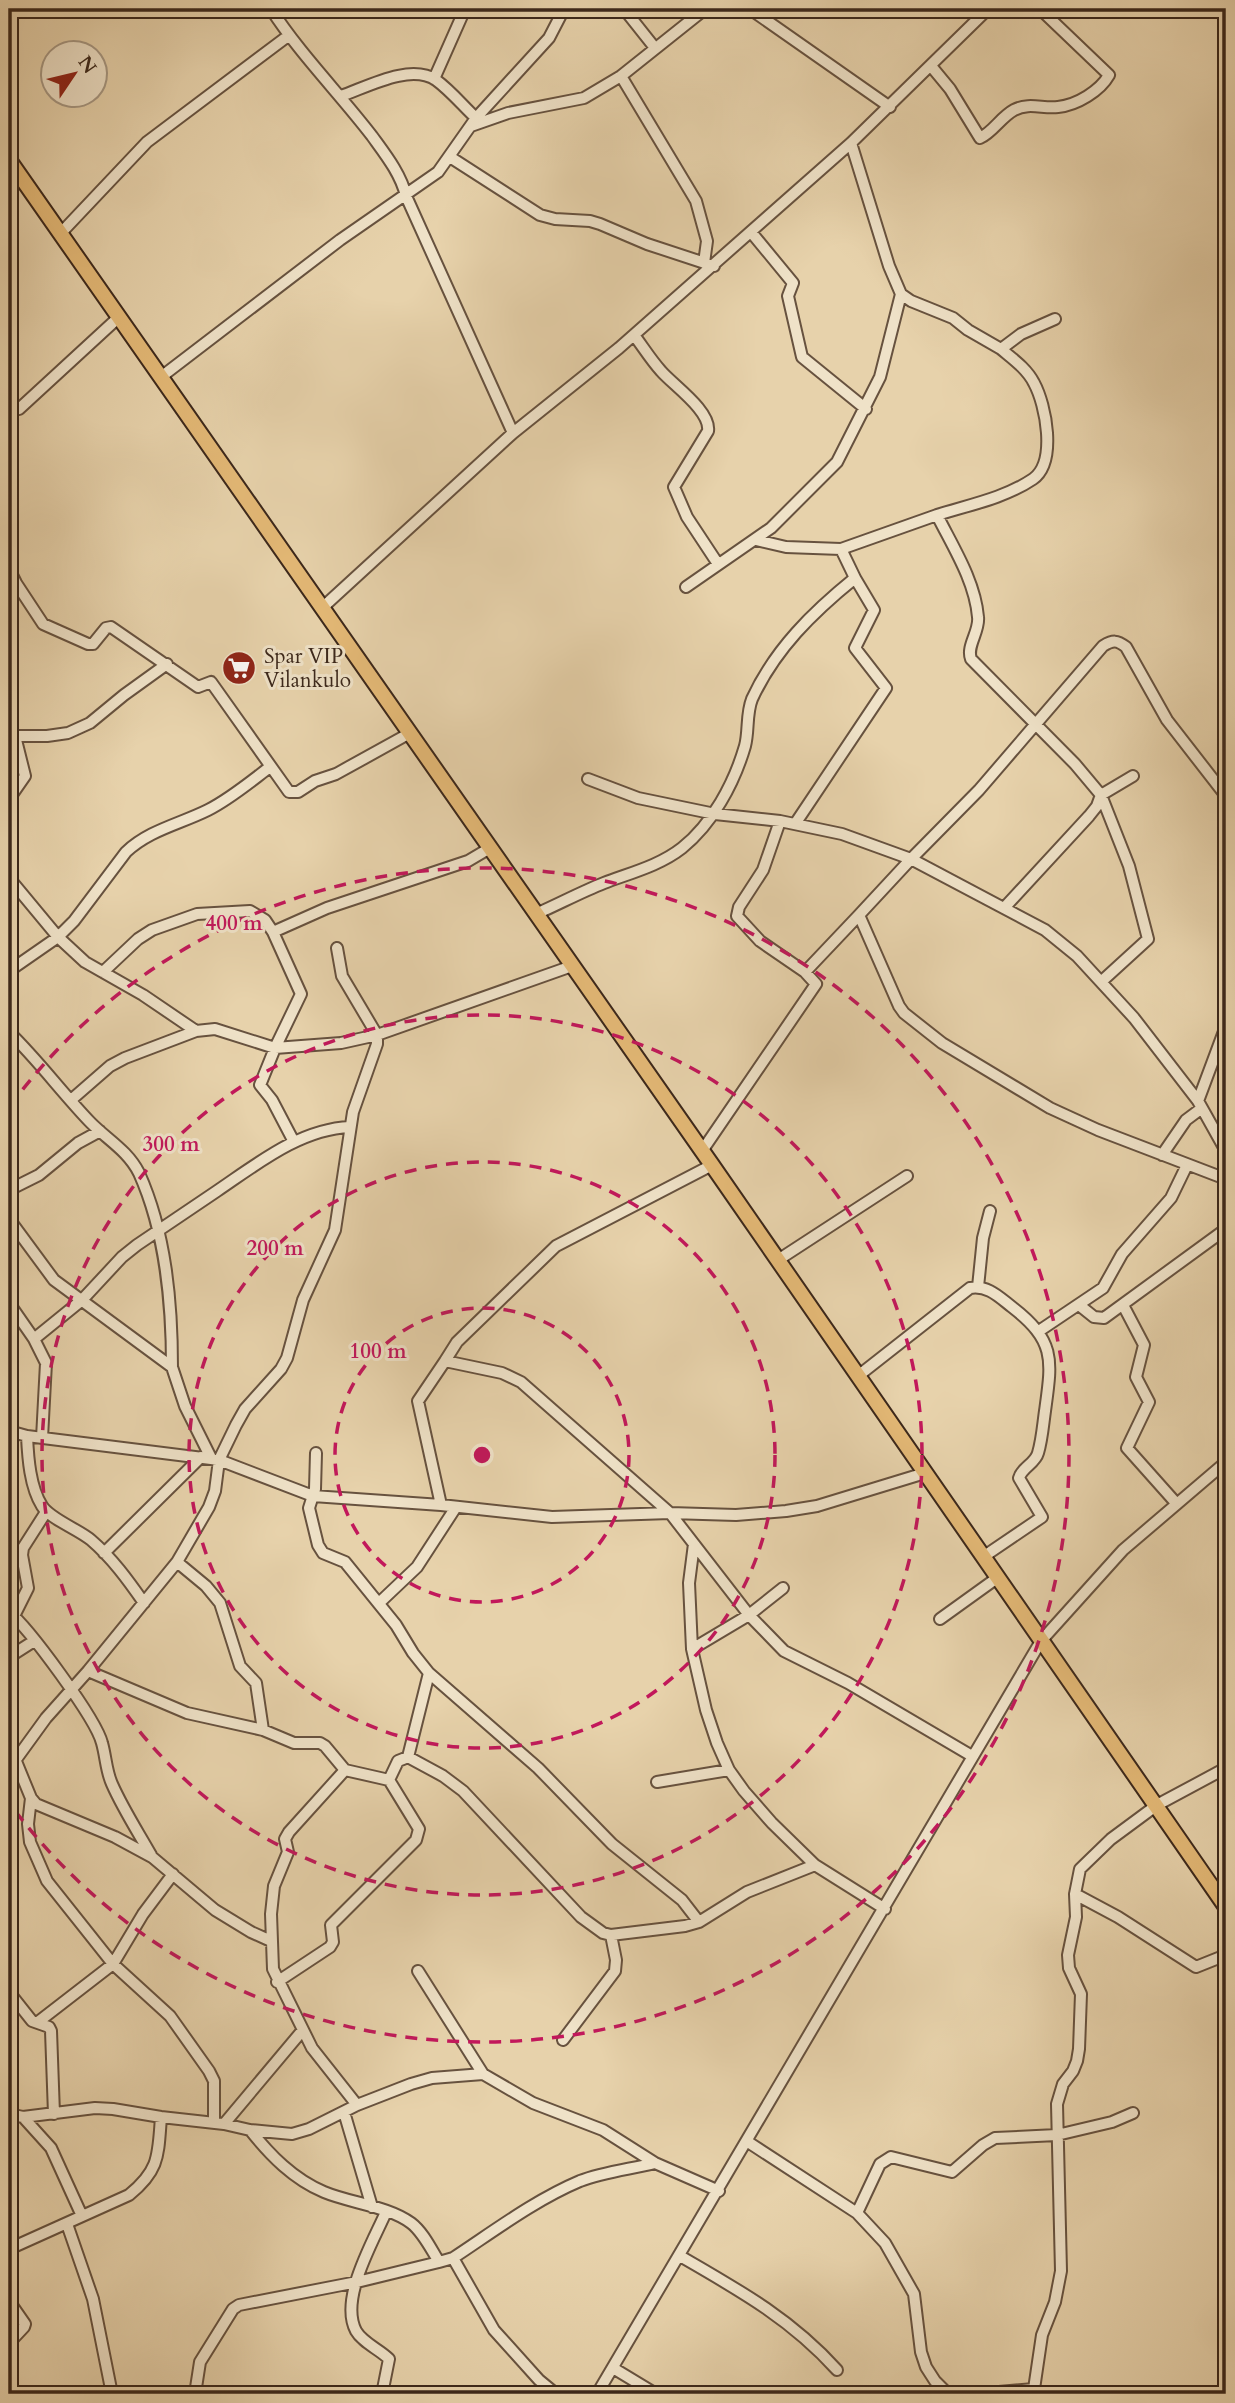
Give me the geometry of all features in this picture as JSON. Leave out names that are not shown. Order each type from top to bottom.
[{"type":"main road","points":[[9,160],[712,1165],[1226,1907]]},
{"type":"street","points":[[271,9],[288,36],[341,96],[387,157],[403,184],[406,196],[513,433]]},
{"type":"street","points":[[435,79],[466,9]]},
{"type":"street","points":[[161,377],[340,240],[428,181],[450,157],[473,122],[549,38],[564,9]]},
{"type":"street","points":[[624,9],[655,48]]},
{"type":"street","points":[[473,122],[584,98],[621,76],[705,9]]},
{"type":"street","points":[[750,9],[890,107]]},
{"type":"street","points":[[322,608],[513,433],[634,335],[709,265],[751,232],[851,143],[988,9]]},
{"type":"street","points":[[930,66],[950,89],[980,138],[1016,109],[1027,105],[1057,107],[1081,100],[1109,75],[1040,9]]},
{"type":"street","points":[[60,234],[147,142],[288,36]]},
{"type":"street","points":[[341,96],[399,76],[418,74],[435,79],[473,122]]},
{"type":"street","points":[[621,76],[696,201],[707,241],[709,265]]},
{"type":"street","points":[[756,540],[786,547],[841,549],[996,497],[1034,478],[1041,470],[1047,446],[1043,403],[1034,382],[1023,367],[1001,349],[953,318],[911,301],[901,294],[889,266],[851,143]]},
{"type":"street","points":[[450,157],[540,215],[555,219],[590,221],[709,265]]},
{"type":"street","points":[[751,232],[793,283],[788,296],[802,357],[866,409]]},
{"type":"street","points":[[686,587],[756,540],[838,462],[866,409],[886,359],[890,331],[901,294]]},
{"type":"street","points":[[9,411],[19,409],[119,317]]},
{"type":"street","points":[[1001,349],[1021,334],[1055,319]]},
{"type":"street","points":[[634,335],[660,369],[707,421],[708,431],[674,487],[687,517],[718,564]]},
{"type":"street","points":[[937,515],[965,570],[974,595],[979,618],[969,653],[971,659],[1075,764],[1101,795],[1129,866],[1148,936],[1145,943],[1102,981]]},
{"type":"street","points":[[795,824],[886,688],[855,648],[874,610],[841,549]]},
{"type":"street","points":[[9,569],[43,624],[88,644],[93,644],[109,626],[198,687],[211,682],[289,792],[298,792],[315,781],[336,774],[410,733]]},
{"type":"street","points":[[536,914],[660,862],[682,848],[715,814],[740,761],[746,743],[751,701],[767,671],[806,621],[855,578]]},
{"type":"street","points":[[806,972],[979,790],[1103,646],[1112,641],[1120,642],[1126,647],[1167,720],[1226,796]]},
{"type":"street","points":[[9,799],[25,776],[12,736],[68,733],[90,723],[167,664]]},
{"type":"street","points":[[12,963],[58,937],[81,913],[134,844],[216,806],[270,767]]},
{"type":"street","points":[[1004,907],[1089,816],[1101,795],[1133,776]]},
{"type":"street","points":[[588,779],[638,798],[715,814],[780,821],[842,834],[911,859],[1045,930],[1102,981],[1200,1105],[1226,1151]]},
{"type":"street","points":[[702,1151],[816,984],[806,972],[767,946],[737,916],[739,908],[763,870],[780,821]]},
{"type":"street","points":[[274,932],[327,908],[468,861],[490,848]]},
{"type":"street","points":[[9,878],[58,937],[85,962],[150,999],[196,1031]]},
{"type":"street","points":[[103,972],[138,939],[152,930],[197,914],[250,911],[265,920],[274,932],[300,994],[260,1085],[272,1100],[294,1142]]},
{"type":"street","points":[[859,915],[899,1006],[932,1036],[1050,1108],[1098,1130],[1226,1179]]},
{"type":"street","points":[[104,1553],[210,1458],[245,1409],[288,1358],[303,1300],[335,1230],[353,1112],[376,1050],[377,1035],[342,976],[337,948]]},
{"type":"street","points":[[71,1100],[117,1062],[196,1031],[215,1029],[275,1048],[330,1045],[377,1035],[572,966]]},
{"type":"street","points":[[1162,1155],[1200,1105],[1226,1026]]},
{"type":"street","points":[[9,1031],[100,1131],[121,1148],[138,1173],[158,1231],[172,1315],[172,1367],[186,1406],[210,1458],[215,1491],[209,1507],[177,1562],[12,1764],[36,1804],[115,1837],[152,1857],[215,1910],[271,1941]]},
{"type":"street","points":[[34,1339],[82,1300],[122,1257],[158,1231],[294,1142],[321,1131],[350,1127]]},
{"type":"street","points":[[9,1190],[39,1175],[78,1143],[100,1131]]},
{"type":"street","points":[[441,1505],[418,1401],[457,1342],[556,1246],[712,1165]]},
{"type":"street","points":[[1039,1331],[1102,1288],[1122,1254],[1171,1198],[1187,1165]]},
{"type":"street","points":[[778,1260],[907,1177]]},
{"type":"street","points":[[978,1287],[983,1238],[990,1211]]},
{"type":"street","points":[[9,1219],[46,1271],[172,1367]]},
{"type":"street","points":[[1079,1305],[1099,1318],[1123,1305],[1226,1229]]},
{"type":"street","points":[[858,1376],[894,1350],[962,1292],[978,1287],[987,1288],[1039,1331],[1049,1357],[1049,1383],[1038,1455],[1020,1473],[1019,1478],[1042,1517],[983,1557]]},
{"type":"street","points":[[9,1303],[44,1354],[46,1363],[42,1438]]},
{"type":"street","points":[[1123,1305],[1144,1345],[1136,1377],[1149,1402],[1127,1448],[1175,1503]]},
{"type":"street","points":[[445,1361],[502,1373],[520,1382],[670,1513],[749,1615],[784,1651],[848,1683],[972,1756]]},
{"type":"street","points":[[9,1432],[160,1454],[210,1458],[313,1496],[441,1505],[552,1517],[670,1513],[736,1515],[786,1511],[855,1495],[925,1473]]},
{"type":"street","points":[[27,1436],[28,1459],[39,1503],[46,1512],[73,1527],[104,1553],[145,1603]]},
{"type":"street","points":[[316,1453],[313,1496],[309,1508],[318,1545],[328,1556],[345,1562],[396,1625],[413,1653],[429,1672],[538,1769],[612,1844],[682,1900],[699,1922]]},
{"type":"street","points":[[597,2394],[1041,1641],[1123,1550],[1175,1503],[1225,1466]]},
{"type":"street","points":[[379,1603],[416,1567],[456,1507]]},
{"type":"street","points":[[46,1512],[23,1548],[28,1588],[11,1614],[71,1690],[98,1732],[112,1785],[152,1857]]},
{"type":"street","points":[[694,1544],[689,1583],[692,1649],[706,1710],[729,1770],[772,1823],[816,1865],[885,1909]]},
{"type":"street","points":[[177,1562],[206,1586],[220,1604],[240,1666],[256,1684],[263,1730]]},
{"type":"street","points":[[940,1619],[997,1578]]},
{"type":"street","points":[[692,1649],[749,1615],[783,1588]]},
{"type":"street","points":[[9,1657],[34,1641]]},
{"type":"street","points":[[88,1671],[187,1713],[263,1730],[294,1743],[320,1743],[345,1770],[389,1780],[419,1829],[416,1840],[331,1925],[333,1942],[330,1947],[277,1982]]},
{"type":"street","points":[[408,1757],[429,1672]]},
{"type":"street","points":[[389,1780],[397,1761],[408,1757]]},
{"type":"street","points":[[408,1757],[463,1791],[581,1917],[603,1933],[611,1935],[699,1922],[747,1892],[816,1865]]},
{"type":"street","points":[[976,2394],[1031,2390],[1035,2386],[1042,2335],[1055,2302],[1061,2271],[1057,2104],[1063,2084],[1073,2071],[1079,2049],[1081,1994],[1069,1968],[1068,1955],[1076,1917],[1075,1894],[1080,1869],[1093,1854],[1157,1805],[1226,1768]]},
{"type":"street","points":[[345,1770],[285,1839],[288,1852],[275,1886],[271,1941],[277,1982],[302,2031],[356,2105]]},
{"type":"street","points":[[657,1782],[729,1770]]},
{"type":"street","points":[[31,1798],[28,1824],[30,1842],[47,1881],[113,1964],[170,2016],[209,2071],[214,2081],[219,2124]]},
{"type":"street","points":[[38,2022],[113,1964],[143,1914],[173,1874]]},
{"type":"street","points":[[1075,1894],[1118,1917],[1196,1967],[1226,1955]]},
{"type":"street","points":[[563,2040],[615,1971],[616,1960],[611,1935]]},
{"type":"street","points":[[418,1972],[483,2074],[533,2103],[603,2130],[655,2163],[719,2191]]},
{"type":"street","points":[[9,1992],[32,2021],[49,2027],[52,2037],[54,2114]]},
{"type":"street","points":[[219,2124],[302,2031]]},
{"type":"street","points":[[9,2114],[23,2117],[104,2108],[292,2134],[309,2129],[356,2105],[432,2078],[483,2074]]},
{"type":"street","points":[[344,2112],[372,2207]]},
{"type":"street","points":[[858,2213],[880,2164],[885,2159],[891,2157],[948,2173],[956,2170],[983,2145],[995,2138],[1057,2135],[1112,2122],[1133,2113]]},
{"type":"street","points":[[23,2117],[51,2148],[82,2216]]},
{"type":"street","points":[[9,2249],[129,2195],[144,2183],[158,2158],[161,2117]]},
{"type":"street","points":[[250,2130],[272,2157],[293,2174],[323,2192],[409,2221],[421,2232],[439,2262]]},
{"type":"street","points":[[748,2142],[858,2213],[885,2243],[914,2294],[923,2360],[935,2381],[948,2394]]},
{"type":"street","points":[[195,2394],[200,2362],[233,2309],[239,2305],[356,2282],[453,2259],[523,2212],[565,2188],[583,2180],[655,2163]]},
{"type":"street","points":[[382,2394],[389,2359],[364,2340],[356,2330],[350,2313],[350,2303],[356,2282],[386,2212]]},
{"type":"street","points":[[67,2224],[93,2299],[112,2394]]},
{"type":"street","points":[[680,2256],[768,2308],[793,2327],[837,2370]]},
{"type":"street","points":[[453,2259],[494,2330],[539,2380],[556,2394]]},
{"type":"street","points":[[9,2301],[24,2324],[9,2343]]},
{"type":"street","points":[[613,2368],[656,2394]]},
{"type":"place","name":"Spar VIP Vilankulo","points":[[239,668]]}]
